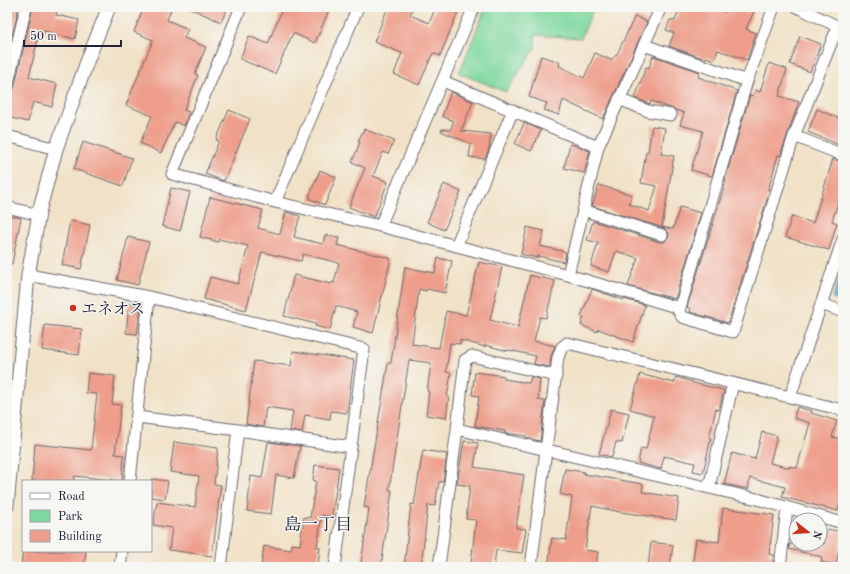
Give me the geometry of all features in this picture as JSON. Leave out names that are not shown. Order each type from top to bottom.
[{"type":"street","points":[[7,87],[26,7]]},
{"type":"street","points":[[7,506],[28,275],[39,215],[56,149],[88,59],[109,7]]},
{"type":"street","points":[[241,7],[172,174],[275,202],[380,226],[568,275],[676,307],[682,317],[733,332],[794,136],[841,28],[797,7]]},
{"type":"street","points":[[275,202],[358,7]]},
{"type":"street","points":[[380,226],[474,7]]},
{"type":"street","points":[[568,275],[598,146],[661,7]]},
{"type":"street","points":[[679,311],[747,81],[774,7]]},
{"type":"street","points":[[644,45],[747,81]]},
{"type":"street","points":[[443,81],[598,146]]},
{"type":"street","points":[[619,99],[648,111],[671,115]]},
{"type":"street","points":[[456,246],[513,110]]},
{"type":"street","points":[[7,136],[56,149]]},
{"type":"street","points":[[794,136],[843,155]]},
{"type":"street","points":[[7,207],[39,215]]},
{"type":"street","points":[[583,210],[662,235]]},
{"type":"street","points":[[790,397],[843,239]]},
{"type":"street","points":[[28,275],[149,297],[364,349],[335,567]]},
{"type":"street","points":[[130,480],[149,297]]},
{"type":"street","points":[[822,304],[843,312]]},
{"type":"street","points":[[531,567],[556,376],[560,352],[562,347],[568,343],[843,410]]},
{"type":"street","points":[[438,567],[465,360],[472,356],[556,376]]},
{"type":"street","points":[[709,488],[732,383]]},
{"type":"street","points":[[137,417],[351,447]]},
{"type":"street","points":[[457,429],[709,488],[843,523]]},
{"type":"street","points":[[220,567],[238,430]]},
{"type":"street","points":[[780,567],[787,508]]},
{"type":"street","points":[[120,567],[122,552]]},
{"type":"green space","points":[[486,7],[594,7],[581,38],[535,35],[535,48],[506,92],[459,73]]},
{"type":"water","points":[[843,269],[843,303],[832,298]]},
{"type":"building","points":[[7,7],[19,7],[7,57]]},
{"type":"building","points":[[33,7],[58,7],[56,15],[79,20],[75,39],[40,30],[29,77],[57,84],[52,107],[33,102],[28,122],[7,117],[7,104],[10,93],[14,89]]},
{"type":"building","points":[[149,7],[172,7],[167,20],[188,29],[184,38],[206,47],[195,74],[198,75],[184,110],[189,112],[184,126],[175,122],[161,153],[140,143],[152,116],[126,105],[153,40],[134,32],[143,9],[147,11]]},
{"type":"building","points":[[187,7],[228,7],[221,22]]},
{"type":"building","points":[[283,7],[323,7],[329,10],[315,43],[293,33],[275,74],[240,59],[249,36],[268,44]]},
{"type":"building","points":[[388,7],[413,7],[410,15],[429,23],[436,7],[460,7],[440,56],[433,53],[419,85],[394,74],[402,53],[374,42]]},
{"type":"building","points":[[680,7],[712,7],[725,12],[727,7],[756,7],[746,29],[756,33],[747,60],[718,50],[714,60],[706,57],[705,59],[669,46],[674,33],[666,30],[670,20],[675,21]]},
{"type":"building","points":[[635,16],[647,22],[603,119],[563,100],[559,115],[544,110],[547,103],[529,97],[541,56],[560,62],[559,66],[584,78],[595,53],[611,60],[617,54]]},
{"type":"building","points":[[800,36],[821,44],[810,72],[790,64]]},
{"type":"building","points":[[653,56],[700,72],[698,77],[737,91],[712,176],[691,170],[703,131],[680,125],[684,113],[651,101],[650,104],[635,98],[646,67],[649,68]]},
{"type":"building","points":[[769,63],[787,69],[779,96],[799,102],[780,156],[778,155],[768,190],[770,190],[728,323],[690,312],[691,309],[687,307],[726,181],[725,180],[750,95],[753,96],[755,90],[760,92]]},
{"type":"building","points":[[451,92],[473,102],[461,131],[491,134],[489,149],[485,159],[469,157],[471,144],[441,131],[442,129],[450,130],[454,121],[442,116]]},
{"type":"building","points":[[817,109],[843,120],[843,147],[808,132]]},
{"type":"building","points":[[229,110],[250,119],[224,181],[205,174],[219,141],[216,140]]},
{"type":"building","points":[[524,123],[541,130],[531,151],[515,144]]},
{"type":"building","points":[[652,126],[665,128],[661,154],[674,156],[662,227],[673,229],[680,207],[701,213],[675,299],[628,286],[638,258],[616,251],[609,272],[591,266],[598,243],[587,240],[593,221],[660,242],[664,242],[669,237],[669,233],[664,228],[592,206],[599,185],[632,195],[629,204],[649,211],[657,186],[641,183]]},
{"type":"building","points":[[364,129],[394,141],[388,154],[383,152],[373,176],[388,182],[374,217],[349,207],[365,168],[352,162],[360,142],[358,141]]},
{"type":"building","points":[[83,142],[132,158],[123,186],[74,169]]},
{"type":"building","points":[[570,144],[590,151],[584,173],[564,168]]},
{"type":"building","points":[[833,159],[843,162],[843,188],[832,221],[837,223],[829,250],[785,237],[792,216],[813,223]]},
{"type":"building","points":[[320,170],[336,177],[325,205],[310,199],[310,194]]},
{"type":"building","points":[[444,184],[461,192],[444,230],[427,222]]},
{"type":"building","points":[[171,188],[190,192],[180,231],[162,226]]},
{"type":"building","points":[[210,197],[263,210],[258,228],[280,234],[286,212],[300,216],[294,237],[323,244],[325,235],[339,238],[337,245],[390,258],[373,333],[353,327],[357,312],[336,306],[330,330],[315,326],[316,324],[284,316],[294,275],[331,284],[332,282],[334,283],[339,263],[303,254],[301,261],[262,252],[246,310],[204,299],[210,277],[238,284],[248,246],[219,239],[218,242],[200,237]]},
{"type":"building","points":[[7,215],[21,218],[12,264],[7,264]]},
{"type":"building","points":[[70,221],[90,225],[81,269],[62,265]]},
{"type":"building","points":[[527,227],[544,231],[540,246],[566,252],[564,262],[521,254]]},
{"type":"building","points":[[128,237],[149,242],[138,285],[117,280]]},
{"type":"building","points":[[438,258],[452,261],[445,293],[427,289],[426,291],[419,289],[412,344],[439,348],[446,311],[466,315],[479,262],[502,267],[490,320],[501,323],[518,327],[530,275],[555,281],[546,318],[540,317],[534,341],[555,346],[551,356],[550,367],[534,364],[536,356],[485,345],[485,347],[460,340],[460,344],[450,343],[446,372],[451,373],[447,397],[449,397],[446,418],[426,415],[429,392],[427,391],[431,363],[409,360],[389,490],[392,490],[381,567],[361,564],[369,508],[364,507],[388,363],[391,363],[405,267],[435,273]]},
{"type":"building","points":[[592,289],[624,300],[645,305],[633,342],[598,329],[597,332],[581,325],[584,317],[581,316]]},
{"type":"building","points":[[129,304],[141,305],[137,334],[126,333]]},
{"type":"building","points":[[45,325],[82,329],[79,355],[42,350]]},
{"type":"building","points":[[293,351],[354,360],[347,413],[331,411],[330,419],[305,415],[302,433],[290,431],[293,411],[266,407],[263,427],[246,424],[254,361],[291,366]]},
{"type":"building","points":[[475,372],[504,376],[504,379],[529,383],[531,377],[540,379],[538,400],[545,401],[540,441],[526,438],[526,436],[504,433],[505,431],[475,426],[479,396],[472,395]]},
{"type":"building","points":[[88,373],[115,376],[112,404],[121,405],[115,454],[124,455],[122,480],[75,476],[74,480],[32,480],[35,444],[91,450],[97,394],[86,393]]},
{"type":"building","points":[[640,374],[674,383],[676,377],[693,383],[724,390],[719,410],[716,409],[703,473],[693,471],[695,463],[664,456],[661,469],[638,463],[641,448],[646,449],[654,416],[630,409]]},
{"type":"building","points":[[797,407],[837,421],[832,437],[843,439],[843,489],[838,511],[782,497],[785,487],[750,478],[748,489],[724,484],[732,453],[755,459],[762,432],[777,436],[770,463],[790,468],[790,466],[797,468],[810,423],[794,418]]},
{"type":"building","points":[[611,409],[629,413],[622,443],[616,442],[612,457],[599,454]]},
{"type":"building","points":[[464,441],[478,443],[474,467],[524,475],[516,528],[526,529],[522,553],[496,550],[494,566],[471,563],[476,520],[466,519],[470,486],[457,484]]},
{"type":"building","points":[[174,442],[218,448],[214,484],[221,485],[212,556],[169,550],[172,528],[153,525],[157,502],[195,507],[199,476],[170,472]]},
{"type":"building","points":[[268,442],[300,446],[294,478],[276,475],[271,514],[247,511],[251,476],[262,478]]},
{"type":"building","points":[[423,450],[447,454],[443,482],[439,482],[435,506],[428,505],[421,567],[404,567],[411,504],[414,505]]},
{"type":"building","points":[[315,465],[339,468],[332,517],[322,515],[317,547],[320,547],[318,567],[261,567],[264,546],[291,550],[292,544],[300,545],[304,517],[310,518],[316,481],[313,480]]},
{"type":"building","points":[[565,469],[584,472],[584,474],[643,484],[642,492],[679,498],[676,520],[620,512],[592,506],[585,550],[598,552],[596,567],[548,567],[552,538],[566,540],[572,497],[560,494]]},
{"type":"building","points":[[151,480],[168,481],[165,499],[152,497]]},
{"type":"building","points":[[723,508],[774,515],[769,554],[774,555],[772,567],[692,567],[696,539],[719,542]]},
{"type":"building","points":[[828,529],[842,532],[836,565],[821,562],[822,557],[801,552],[828,552]]},
{"type":"building","points":[[651,542],[673,545],[670,567],[648,567]]},
{"type":"building","points":[[23,552],[86,552],[84,567],[38,567],[21,565]]},
{"type":"place","name":"エネオス","points":[[73,308]]},
{"type":"district","name":"島一丁目","points":[[318,524]]}]
